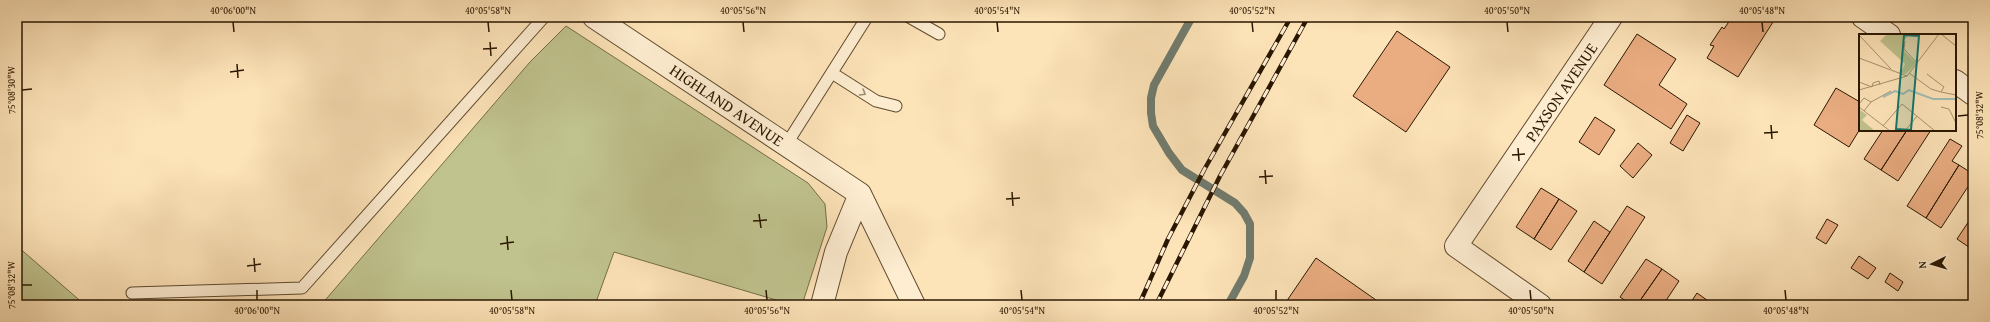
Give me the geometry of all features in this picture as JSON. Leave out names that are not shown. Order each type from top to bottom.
[{"type":"street","name":"HIGHLAND AVENUE","points":[[594,17],[860,194]]},
{"type":"street","name":"PAXSON AVENUE","points":[[1540,305],[1456,246],[1611,17]]},
{"type":"street","points":[[1863,17],[1888,34]]},
{"type":"street","points":[[1956,82],[1973,94]]},
{"type":"street","points":[[822,305],[836,252],[860,194]]},
{"type":"street","points":[[860,194],[914,305]]},
{"type":"lane","points":[[132,293],[302,288],[544,17]]},
{"type":"lane","points":[[786,145],[867,17]]},
{"type":"lane","points":[[909,17],[939,34]]},
{"type":"lane","points":[[832,73],[876,101],[896,106]]},
{"type":"green space","points":[[566,26],[808,183],[825,204],[827,227],[802,305],[793,305],[614,252],[595,305],[321,305],[530,62]]},
{"type":"green space","points":[[17,246],[85,305],[17,305]]},
{"type":"building","points":[[1732,17],[1766,17],[1773,22],[1738,77],[1707,58],[1714,46],[1710,45],[1722,27],[1724,29]]},
{"type":"building","points":[[1397,31],[1450,67],[1406,132],[1353,96]]},
{"type":"building","points":[[1637,34],[1676,59],[1659,85],[1687,104],[1671,129],[1604,85]]},
{"type":"building","points":[[1836,88],[1859,101],[1859,131],[1849,147],[1814,125]]},
{"type":"building","points":[[1687,115],[1700,123],[1683,151],[1670,143]]},
{"type":"building","points":[[1595,117],[1615,130],[1599,155],[1579,142]]},
{"type":"building","points":[[1882,131],[1906,131],[1881,170],[1864,159]]},
{"type":"building","points":[[1906,131],[1930,131],[1898,181],[1881,170]]},
{"type":"building","points":[[1950,139],[1962,146],[1952,161],[1959,165],[1926,218],[1907,206]]},
{"type":"building","points":[[1638,143],[1652,155],[1633,178],[1620,166]]},
{"type":"building","points":[[1959,165],[1973,174],[1973,179],[1941,228],[1926,218]]},
{"type":"building","points":[[1541,188],[1559,199],[1534,239],[1516,227]]},
{"type":"building","points":[[1559,199],[1577,211],[1551,250],[1534,239]]},
{"type":"building","points":[[1627,206],[1645,217],[1602,284],[1584,272]]},
{"type":"building","points":[[1973,215],[1973,250],[1957,239]]},
{"type":"building","points":[[1827,219],[1838,225],[1826,244],[1816,238]]},
{"type":"building","points":[[1594,221],[1610,232],[1584,272],[1568,261]]},
{"type":"building","points":[[1859,256],[1876,268],[1868,279],[1851,268]]},
{"type":"building","points":[[1316,258],[1376,300],[1372,305],[1284,305]]},
{"type":"building","points":[[1646,259],[1662,269],[1637,305],[1632,305],[1620,297]]},
{"type":"building","points":[[1662,269],[1679,281],[1663,305],[1637,305]]},
{"type":"building","points":[[1890,273],[1903,282],[1898,291],[1885,282]]},
{"type":"building","points":[[1697,293],[1714,305],[1689,305]]},
{"type":"waterway","points":[[1192,17],[1154,85],[1151,98],[1151,113],[1153,126],[1169,153],[1182,170],[1235,203],[1244,213],[1250,224],[1250,258],[1244,276],[1228,305]]},
{"type":"railway","points":[[1139,305],[1168,239],[1204,170],[1291,17]]},
{"type":"railway","points":[[1156,305],[1220,176],[1308,17]]}]
